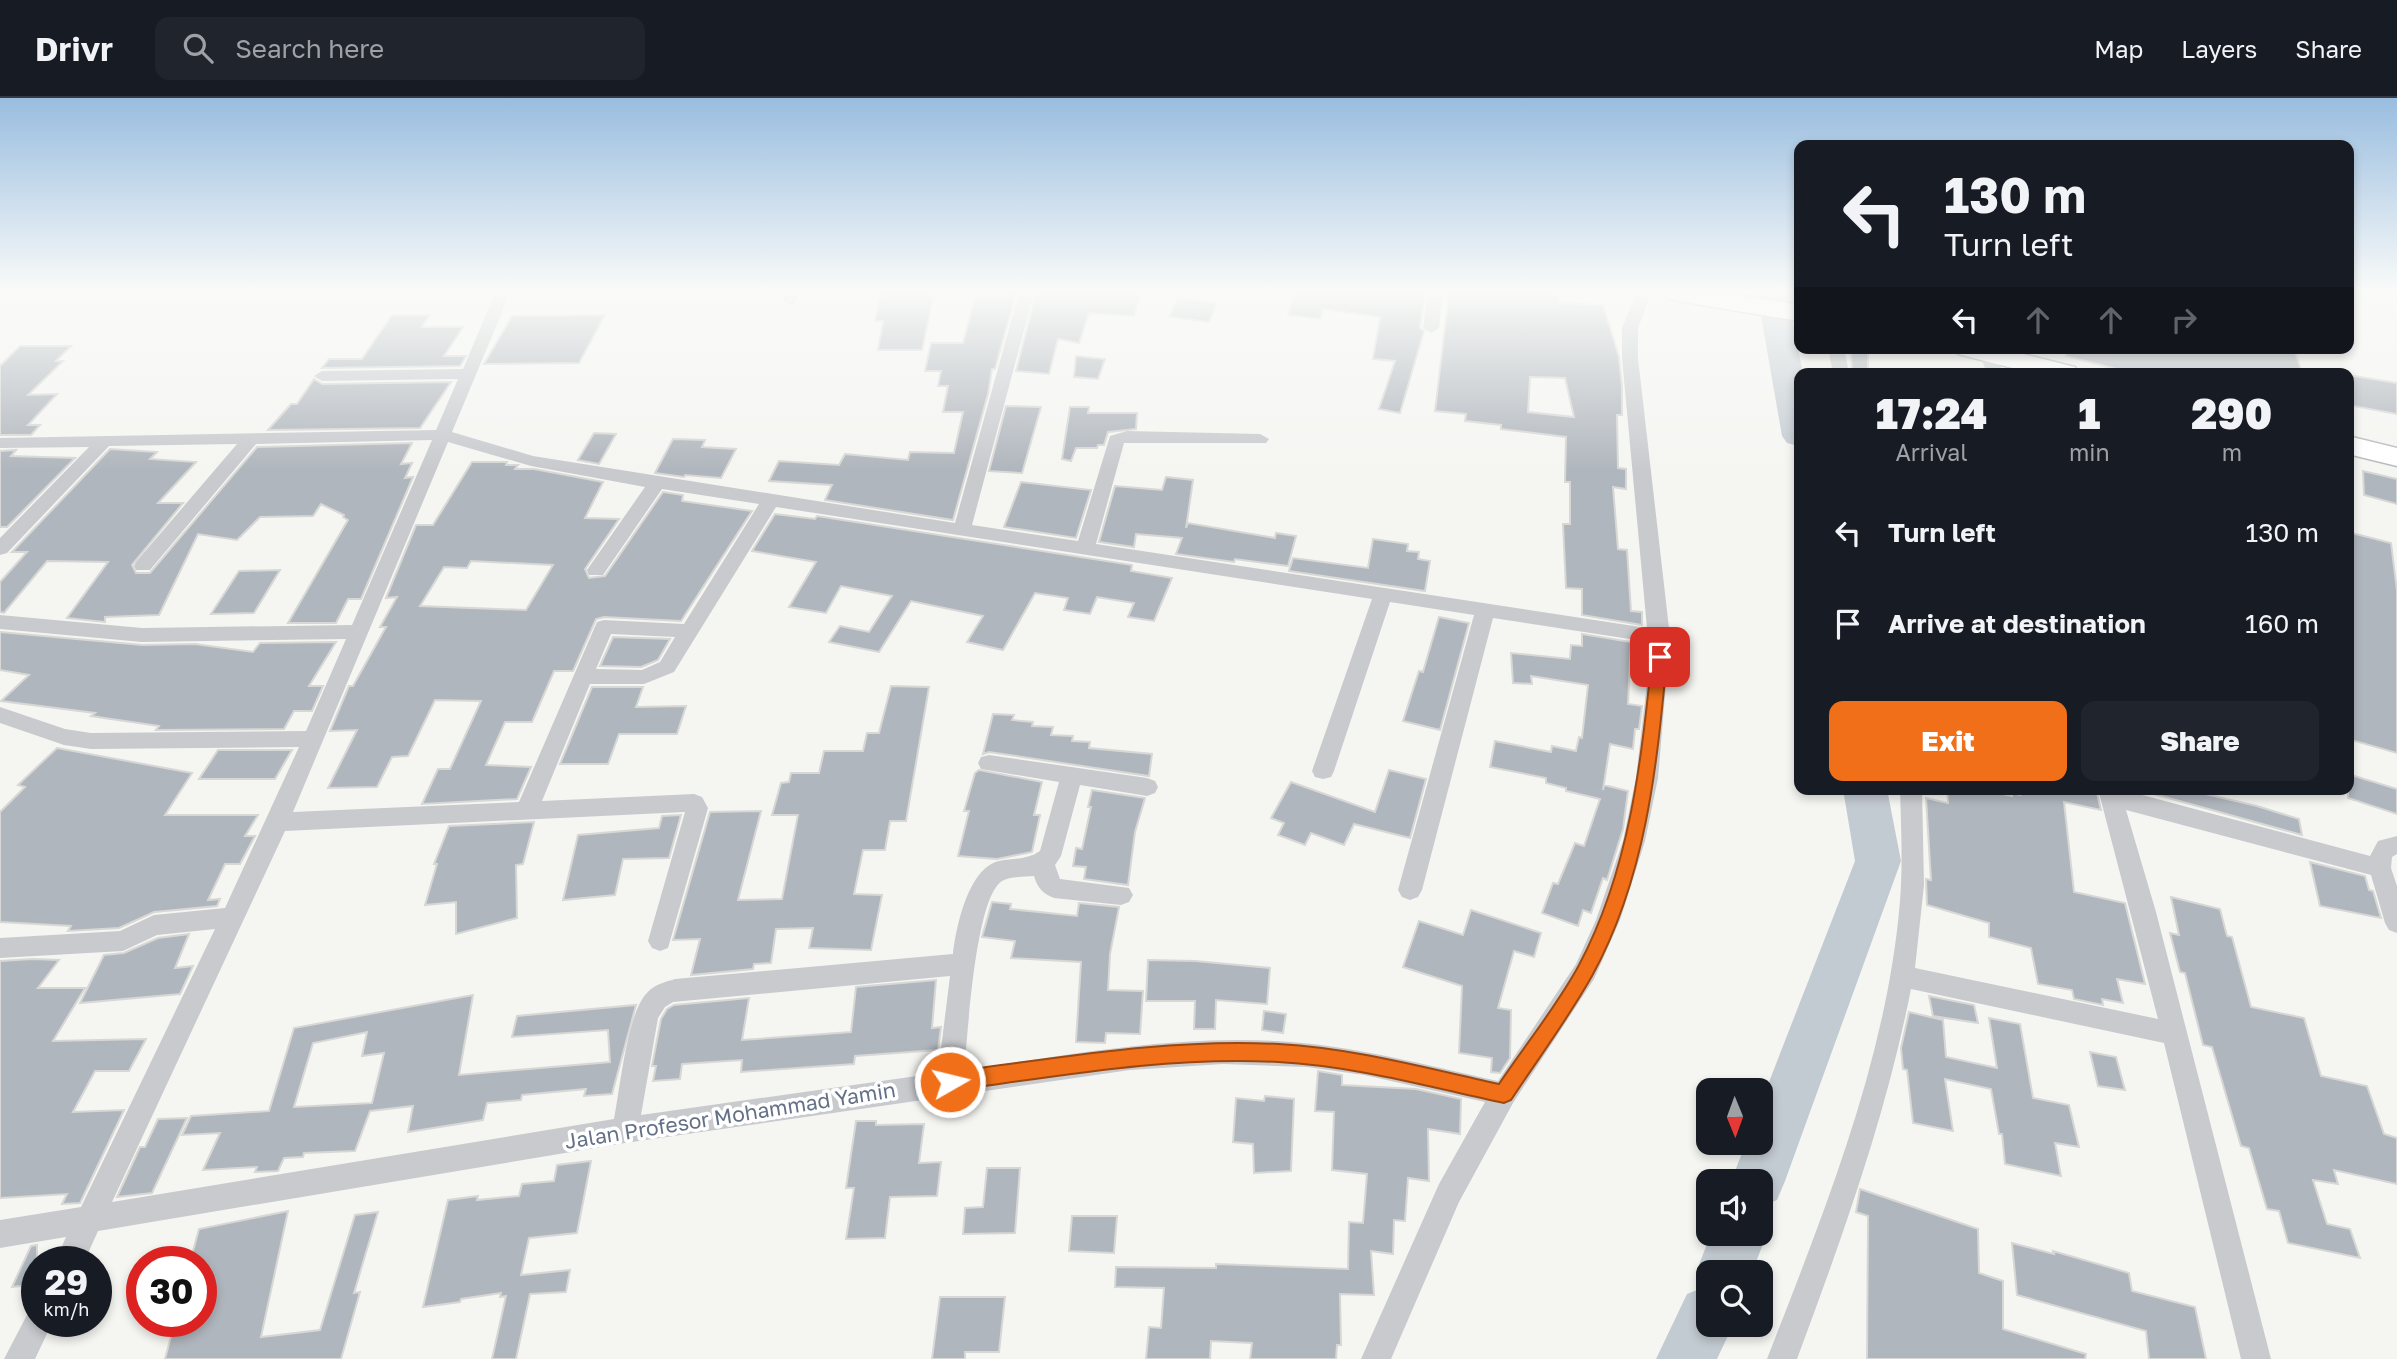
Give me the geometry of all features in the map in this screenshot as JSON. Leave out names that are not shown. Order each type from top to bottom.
[{"type":"highway","points":[[1994,356],[2044,368]]},
{"type":"highway","points":[[2354,446],[2397,457]]},
{"type":"street","points":[[77,1246],[278,822],[478,352]]},
{"type":"street","points":[[962,529],[1011,352]]},
{"type":"street","points":[[1376,1359],[1450,1193],[1504,1094],[1585,971],[1608,920],[1639,822],[1655,710],[1660,637],[1630,352]]},
{"type":"street","points":[[322,376],[468,374]]},
{"type":"street","points":[[0,443],[443,435],[531,461],[770,502],[1660,637]]},
{"type":"street","points":[[1085,549],[1116,440],[1127,436],[1261,439]]},
{"type":"street","points":[[142,566],[252,437]]},
{"type":"street","points":[[0,549],[104,441]]},
{"type":"street","points":[[596,570],[657,483]]},
{"type":"street","points":[[584,676],[635,677],[653,675],[667,667],[770,502]]},
{"type":"street","points":[[1323,771],[1383,594]]},
{"type":"street","points":[[1410,890],[1485,611]]},
{"type":"street","points":[[0,622],[51,629],[142,635],[358,632]]},
{"type":"street","points":[[527,810],[604,627],[691,631]]},
{"type":"street","points":[[0,715],[64,737],[91,741],[314,739]]},
{"type":"street","points":[[989,763],[1147,788]]},
{"type":"street","points":[[950,1082],[968,929],[989,877],[998,871],[1043,864],[1051,856],[1072,776]]},
{"type":"street","points":[[1782,1359],[1843,1197],[1875,1086],[1901,976],[1910,915],[1911,795]]},
{"type":"street","points":[[2111,795],[2144,912],[2256,1359]]},
{"type":"street","points":[[2117,795],[2380,868]]},
{"type":"street","points":[[278,822],[696,805],[660,941]]},
{"type":"street","points":[[2397,845],[2386,848],[2381,856],[2380,868],[2397,923]]},
{"type":"street","points":[[1043,864],[1047,881],[1054,888],[1121,895]]},
{"type":"street","points":[[0,948],[123,941],[154,925],[234,917]]},
{"type":"street","points":[[625,1130],[646,1018],[651,1003],[661,994],[675,990],[964,964]]},
{"type":"street","points":[[1901,976],[2174,1034]]},
{"type":"street","name":"Jalan Profesor Mohammad Yamin","points":[[0,1234],[625,1130],[1130,1058],[1207,1052],[1280,1053],[1355,1062],[1504,1094]]},
{"type":"street","points":[[19,1359],[31,1337]]},
{"type":"building","points":[[14,352],[65,352],[56,361],[63,361],[28,395],[57,394],[28,425],[40,425],[31,435],[0,435],[0,366]]},
{"type":"building","points":[[367,352],[447,352],[444,356],[466,356],[460,366],[322,368],[329,359],[362,359]]},
{"type":"building","points":[[491,352],[585,352],[579,363],[484,364]]},
{"type":"building","points":[[929,352],[1000,352],[995,369],[992,369],[988,394],[953,520],[825,500],[832,485],[769,481],[779,461],[839,465],[845,454],[908,460],[910,452],[954,453],[963,412],[943,412],[948,386],[938,386],[941,371],[925,371]]},
{"type":"building","points":[[1021,352],[1055,352],[1049,374],[1016,371]]},
{"type":"building","points":[[1374,352],[1418,352],[1400,413],[1379,409],[1395,361],[1373,359]]},
{"type":"building","points":[[1442,352],[1617,352],[1622,386],[1622,415],[1617,415],[1618,468],[1626,469],[1626,489],[1613,487],[1618,549],[1627,550],[1631,611],[1642,612],[1642,625],[1582,615],[1582,589],[1566,588],[1563,524],[1570,524],[1570,482],[1565,482],[1566,437],[1501,429],[1501,425],[1465,421],[1466,414],[1435,411]],"holes":[[[1530,377],[1565,378],[1574,417],[1528,412]]]},
{"type":"building","points":[[1851,354],[1868,354],[1868,368],[1852,368]]},
{"type":"building","points":[[2296,354],[2300,368],[2113,368],[2066,356]]},
{"type":"building","points":[[1076,356],[1105,359],[1098,379],[1074,377]]},
{"type":"building","points":[[2354,376],[2397,383],[2397,414],[2354,406]]},
{"type":"building","points":[[314,379],[322,384],[451,382],[420,428],[268,430],[291,404],[297,404]]},
{"type":"building","points":[[1006,406],[1041,407],[1022,473],[989,471]]},
{"type":"building","points":[[1070,407],[1089,407],[1088,413],[1137,413],[1136,429],[1108,432],[1104,445],[1098,445],[1097,448],[1076,448],[1071,461],[1062,459]]},
{"type":"building","points":[[594,433],[616,434],[599,464],[578,460]]},
{"type":"building","points":[[673,439],[705,440],[702,447],[736,449],[721,478],[655,473]]},
{"type":"building","points":[[412,443],[401,464],[412,463],[405,478],[413,477],[361,599],[348,599],[336,623],[288,623],[348,520],[344,515],[321,504],[313,516],[260,517],[237,540],[198,534],[159,615],[105,617],[105,622],[67,618],[108,562],[47,561],[4,613],[0,612],[0,582],[27,552],[12,552],[110,449],[157,452],[150,459],[196,462],[158,503],[183,503],[132,565],[136,573],[150,573],[257,447]]},
{"type":"building","points":[[16,450],[11,456],[75,458],[7,527],[0,527],[0,451]]},
{"type":"building","points":[[472,462],[507,462],[506,465],[518,465],[515,469],[534,469],[603,482],[585,518],[619,519],[585,569],[589,578],[605,576],[663,492],[683,495],[682,501],[752,511],[681,621],[604,617],[596,619],[573,671],[554,671],[532,722],[505,722],[486,765],[531,767],[517,799],[422,804],[438,769],[450,769],[481,701],[435,700],[408,756],[392,757],[377,787],[328,788],[357,730],[330,731],[349,686],[353,686],[386,627],[380,627],[397,597],[386,598],[416,525],[433,525]],"holes":[[[471,561],[553,565],[526,610],[420,606],[444,567],[467,568]]]},
{"type":"building","points":[[2363,471],[2397,479],[2397,504],[2364,495]]},
{"type":"building","points":[[1166,477],[1193,480],[1186,528],[1188,523],[1275,538],[1276,533],[1296,536],[1288,566],[1176,554],[1182,538],[1136,534],[1134,547],[1099,542],[1115,486],[1162,490]]},
{"type":"building","points":[[1021,482],[1091,490],[1076,538],[1004,527]]},
{"type":"building","points":[[775,514],[815,519],[817,516],[1132,565],[1131,571],[1172,578],[1154,621],[1128,617],[1134,603],[1097,597],[1090,614],[1064,610],[1068,598],[1035,593],[1003,650],[967,642],[983,616],[911,601],[879,652],[829,642],[840,626],[869,632],[892,596],[841,586],[826,613],[789,607],[816,562],[752,551]]},
{"type":"building","points":[[2354,534],[2391,543],[2397,591],[2397,753],[2354,741]]},
{"type":"building","points":[[1373,539],[1408,544],[1407,551],[1419,552],[1418,559],[1430,561],[1425,591],[1289,571],[1293,558],[1368,568]]},
{"type":"building","points":[[280,570],[254,613],[211,614],[239,571]]},
{"type":"building","points":[[1439,617],[1469,623],[1440,730],[1403,721],[1419,671],[1423,672]]},
{"type":"building","points":[[0,632],[142,645],[195,644],[253,652],[260,643],[336,642],[309,686],[323,686],[312,711],[294,711],[284,729],[156,730],[159,726],[91,716],[95,713],[1,701],[29,675],[0,670]]},
{"type":"building","points":[[1582,634],[1631,642],[1628,704],[1642,706],[1639,729],[1635,729],[1633,749],[1610,744],[1603,790],[1604,785],[1628,791],[1623,829],[1607,880],[1603,878],[1591,913],[1583,910],[1578,926],[1542,913],[1553,883],[1558,884],[1575,843],[1584,846],[1600,799],[1566,791],[1566,788],[1546,783],[1546,778],[1490,767],[1495,741],[1551,752],[1552,746],[1576,751],[1579,737],[1582,738],[1588,685],[1531,676],[1532,684],[1513,683],[1511,653],[1570,659],[1571,645],[1582,646]]},
{"type":"building","points":[[613,637],[670,639],[658,660],[641,667],[600,666]]},
{"type":"building","points":[[891,686],[929,687],[906,821],[890,821],[885,850],[863,850],[854,894],[882,895],[871,950],[809,948],[813,928],[776,929],[771,963],[754,964],[753,969],[691,975],[700,939],[673,940],[710,812],[761,811],[738,900],[782,899],[798,815],[772,815],[781,783],[789,782],[791,773],[819,773],[824,751],[863,751],[867,733],[879,733]]},
{"type":"building","points":[[592,687],[643,687],[636,707],[686,706],[677,734],[619,734],[608,764],[560,764]]},
{"type":"building","points":[[993,714],[1014,715],[1012,720],[1033,722],[1032,726],[1053,727],[1051,735],[1073,736],[1072,741],[1090,742],[1089,748],[1152,754],[1149,776],[989,752],[983,754]]},
{"type":"building","points":[[57,748],[192,773],[165,815],[258,815],[245,836],[255,836],[240,864],[225,864],[208,900],[220,899],[217,906],[154,912],[119,928],[68,931],[71,926],[0,922],[0,812],[25,787],[18,785]]},
{"type":"building","points":[[218,750],[292,750],[275,779],[199,779]]},
{"type":"building","points":[[979,770],[1042,782],[1034,815],[1040,815],[1032,852],[997,859],[958,856],[969,811],[964,811],[975,773]]},
{"type":"building","points":[[1389,770],[1426,779],[1410,838],[1354,824],[1344,845],[1311,833],[1305,845],[1278,835],[1284,823],[1271,818],[1291,782],[1375,812]]},
{"type":"building","points":[[2354,776],[2397,789],[2397,814],[2348,798],[2348,795],[2354,795]]},
{"type":"building","points":[[1092,790],[1145,798],[1135,832],[1128,885],[1084,879],[1086,867],[1073,866],[1076,848],[1082,849]]},
{"type":"building","points":[[1947,795],[2097,795],[2101,810],[2064,802],[2074,892],[2125,903],[2145,984],[2117,979],[2123,1003],[2102,999],[2103,1005],[2074,999],[2072,990],[2038,984],[2031,948],[1989,937],[1989,923],[1927,905],[1926,879],[1931,880],[1926,798],[1948,803]]},
{"type":"building","points":[[2158,795],[2210,795],[2257,806],[2299,819],[2302,835]]},
{"type":"building","points":[[681,815],[669,858],[623,859],[615,895],[563,900],[578,835],[659,828],[662,816]]},
{"type":"building","points":[[534,822],[523,864],[516,865],[517,918],[456,934],[456,902],[425,905],[437,864],[434,864],[449,826]]},
{"type":"building","points":[[2310,862],[2365,876],[2369,890],[2373,891],[2381,918],[2320,906]]},
{"type":"building","points":[[2171,897],[2220,909],[2227,936],[2232,937],[2251,1007],[2304,1018],[2321,1076],[2367,1086],[2384,1134],[2397,1138],[2397,1184],[2334,1170],[2338,1184],[2313,1180],[2327,1224],[2350,1229],[2360,1258],[2288,1243],[2279,1211],[2267,1209],[2249,1148],[2241,1146],[2212,1047],[2203,1045],[2185,973],[2180,972],[2170,933],[2179,935]]},
{"type":"building","points":[[992,902],[1011,904],[1010,909],[1077,916],[1079,903],[1119,907],[1110,954],[1108,990],[1143,991],[1140,1034],[1106,1033],[1105,1043],[1076,1042],[1081,962],[1011,958],[1015,941],[982,937]]},
{"type":"building","points":[[1471,910],[1541,933],[1534,957],[1514,951],[1498,1008],[1511,1010],[1510,1058],[1500,1073],[1491,1072],[1492,1058],[1459,1053],[1462,986],[1403,967],[1419,921],[1463,935]]},
{"type":"building","points":[[189,934],[175,968],[193,966],[180,994],[80,1003],[104,955],[124,953],[158,938]]},
{"type":"building","points":[[59,960],[38,988],[85,988],[53,1041],[146,1039],[129,1071],[95,1071],[73,1112],[124,1110],[80,1203],[62,1204],[67,1194],[0,1198],[0,961]]},
{"type":"building","points":[[1148,960],[1270,968],[1267,1004],[1216,1000],[1215,1029],[1194,1029],[1195,1001],[1146,1001]]},
{"type":"building","points":[[936,980],[932,1028],[941,1027],[938,1050],[855,1056],[854,1064],[741,1072],[742,1060],[682,1064],[680,1079],[653,1081],[656,1066],[652,1066],[661,1019],[667,1009],[674,1005],[749,998],[742,1040],[851,1032],[856,987]]},
{"type":"building","points":[[473,995],[459,1075],[610,1062],[608,1030],[512,1037],[517,1016],[636,1005],[612,1094],[584,1096],[586,1089],[522,1095],[521,1100],[487,1103],[483,1120],[408,1132],[413,1106],[370,1111],[355,1151],[304,1153],[303,1157],[284,1158],[278,1171],[255,1172],[257,1167],[203,1170],[220,1133],[182,1135],[191,1116],[269,1111],[294,1028]],"holes":[[[367,1032],[362,1056],[384,1053],[372,1103],[294,1107],[313,1043]]]},
{"type":"building","points":[[1929,996],[1974,1005],[1978,1023],[1933,1016]]},
{"type":"building","points":[[1264,1011],[1286,1014],[1283,1033],[1262,1030]]},
{"type":"building","points":[[1909,1012],[1943,1020],[1946,1057],[1997,1068],[1989,1018],[2020,1024],[2033,1098],[2069,1105],[2079,1147],[2055,1143],[2061,1176],[2005,1164],[2002,1134],[1999,1134],[1991,1089],[1945,1079],[1953,1131],[1913,1123],[1907,1070],[1903,1069],[1901,1048]]},
{"type":"building","points":[[2090,1052],[2116,1057],[2125,1090],[2098,1086]]},
{"type":"building","points":[[1318,1071],[1342,1075],[1342,1085],[1416,1089],[1461,1099],[1460,1134],[1428,1129],[1429,1181],[1408,1178],[1405,1221],[1394,1220],[1393,1254],[1371,1251],[1374,1295],[1340,1294],[1341,1345],[1337,1345],[1336,1359],[1250,1359],[1252,1343],[1211,1341],[1210,1359],[1146,1359],[1149,1327],[1161,1328],[1164,1288],[1115,1287],[1116,1267],[1216,1268],[1216,1264],[1348,1269],[1349,1222],[1363,1223],[1367,1174],[1332,1170],[1334,1112],[1315,1111]]},
{"type":"building","points":[[1265,1096],[1294,1099],[1291,1171],[1254,1173],[1253,1144],[1233,1142],[1236,1098],[1264,1101]]},
{"type":"building","points":[[187,1118],[152,1193],[117,1197],[140,1147],[145,1147],[158,1119]]},
{"type":"building","points":[[856,1121],[876,1121],[876,1125],[924,1124],[919,1163],[941,1162],[937,1196],[890,1197],[885,1238],[846,1239],[854,1188],[846,1188]]},
{"type":"building","points":[[591,1161],[577,1233],[529,1238],[521,1275],[570,1270],[566,1292],[530,1294],[516,1359],[492,1359],[506,1296],[500,1297],[501,1293],[423,1307],[448,1200],[478,1196],[477,1200],[519,1196],[522,1184],[554,1181],[557,1165]]},
{"type":"building","points":[[987,1168],[1020,1168],[1015,1233],[963,1234],[965,1208],[983,1207]]},
{"type":"building","points":[[1860,1189],[1978,1229],[1979,1273],[2003,1281],[2003,1329],[2086,1354],[2085,1359],[1867,1359],[1868,1216],[1856,1212]]},
{"type":"building","points":[[288,1211],[261,1337],[320,1330],[355,1215],[378,1212],[354,1293],[360,1292],[341,1359],[165,1359],[171,1337],[217,1337],[217,1246],[194,1246],[199,1229]]},
{"type":"building","points":[[1072,1216],[1117,1216],[1114,1253],[1069,1251]]},
{"type":"building","points":[[2012,1243],[2054,1254],[2053,1251],[2129,1273],[2132,1291],[2195,1307],[2206,1359],[2149,1359],[2146,1331],[2017,1295]]},
{"type":"building","points":[[21,1268],[21,1286],[12,1287]]},
{"type":"building","points":[[940,1297],[1005,1297],[999,1352],[965,1352],[965,1359],[932,1359]]},
{"type":"waterway","points":[[1783,352],[1794,410]]},
{"type":"waterway","points":[[1762,1169],[1878,861],[1866,795]]},
{"type":"waterway","points":[[1729,1260],[1734,1246]]},
{"type":"waterway","points":[[1686,1359],[1697,1337]]},
{"type":"route","points":[[950,1082],[1130,1058],[1207,1052],[1280,1053],[1355,1062],[1504,1094],[1585,971],[1608,920],[1639,822],[1647,778],[1660,657]]}]
